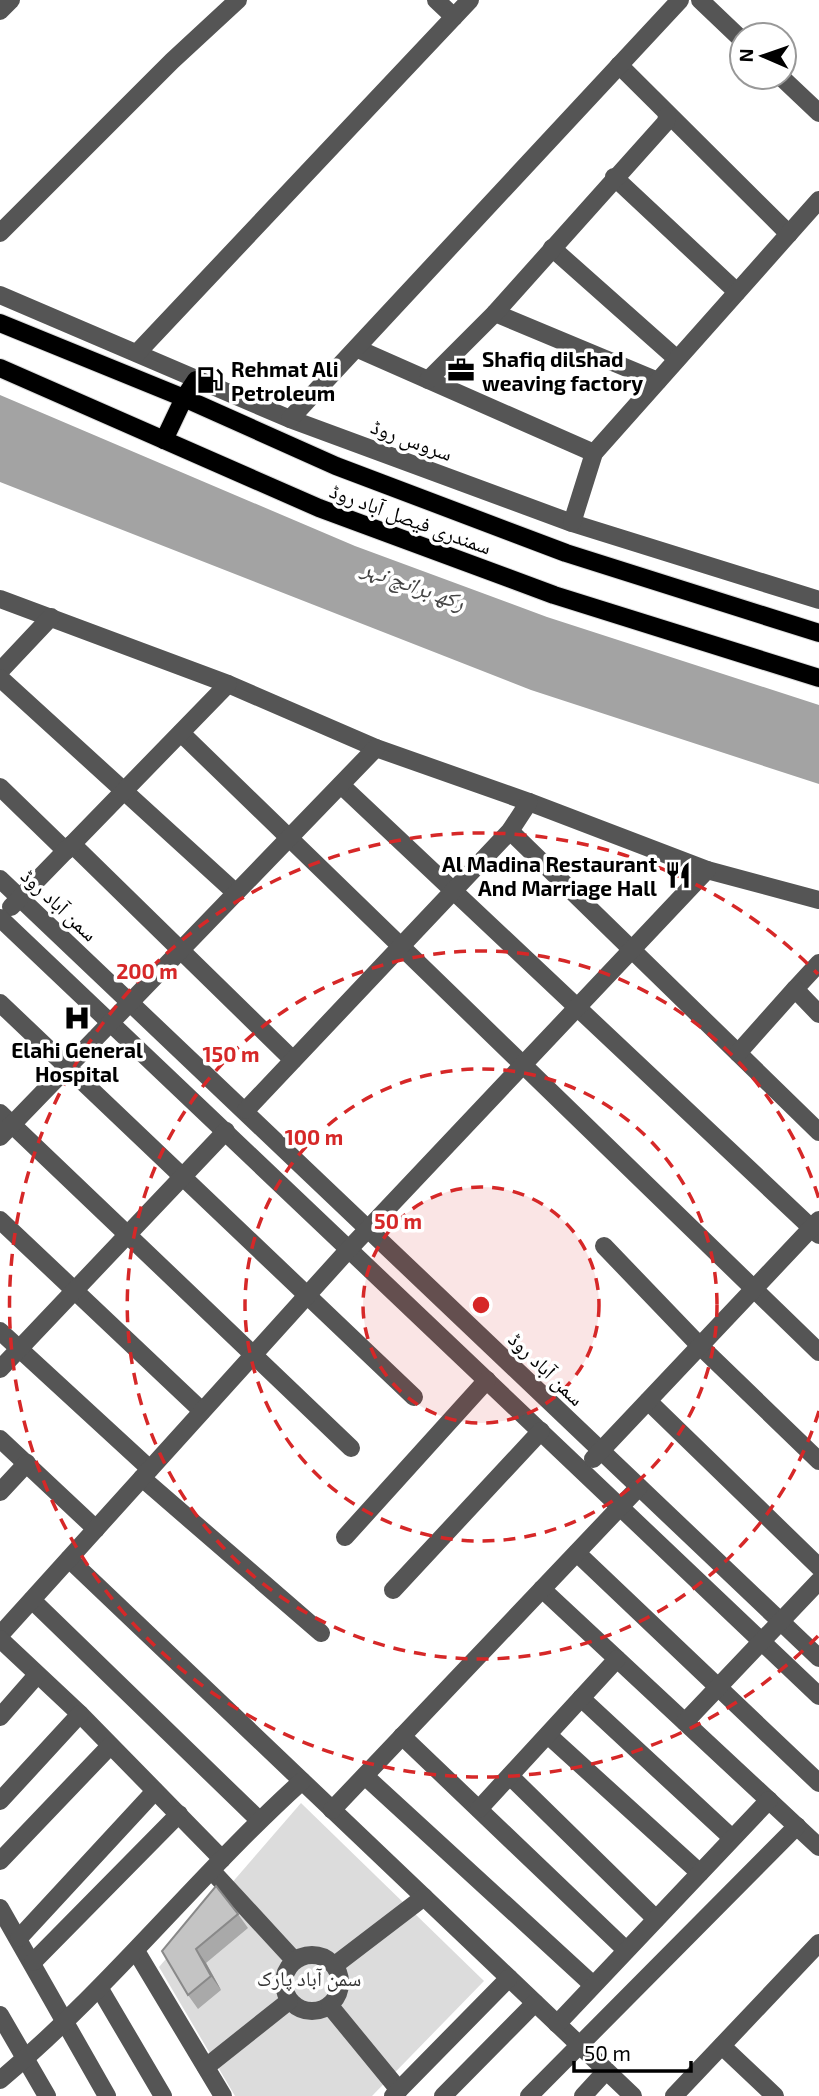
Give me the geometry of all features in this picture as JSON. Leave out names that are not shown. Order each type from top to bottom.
[{"type":"main road","name":"سمندری فیصل آباد روڈ","points":[[0,323],[184,398],[336,466],[566,553],[819,632]]},
{"type":"main road","name":"سمندری فیصل آباد روڈ","points":[[0,368],[318,508],[554,595],[819,678]]},
{"type":"main road","points":[[164,440],[184,398],[196,380]]},
{"type":"street","points":[[0,11],[11,0]]},
{"type":"street","points":[[0,233],[172,61],[238,0]]},
{"type":"street","points":[[436,0],[454,17]]},
{"type":"street","points":[[137,353],[470,0]]},
{"type":"street","points":[[290,419],[680,0]]},
{"type":"street","points":[[700,0],[728,27]]},
{"type":"street","points":[[620,65],[667,116],[789,234]]},
{"type":"street","points":[[796,91],[819,113]]},
{"type":"street","points":[[428,380],[495,313],[666,122],[667,116]]},
{"type":"street","points":[[614,177],[737,292]]},
{"type":"street","points":[[572,523],[594,453],[819,200]]},
{"type":"street","points":[[552,248],[677,359]]},
{"type":"street","name":"سروس روڈ","points":[[0,295],[290,419],[572,523],[819,600]]},
{"type":"street","points":[[495,313],[658,381]]},
{"type":"street","points":[[358,349],[594,453]]},
{"type":"street","points":[[0,598],[228,684],[376,748],[529,802],[707,870],[819,900]]},
{"type":"street","points":[[0,671],[51,617]]},
{"type":"street","points":[[0,678],[236,893]]},
{"type":"street","points":[[228,684],[0,918],[819,1696]]},
{"type":"street","points":[[181,733],[819,1352]]},
{"type":"street","points":[[351,1448],[127,1234],[4,1125],[68,1067],[376,748]]},
{"type":"street","points":[[341,785],[576,1007],[817,1228],[754,1289],[582,1470]]},
{"type":"street","points":[[0,787],[180,951],[293,1060]]},
{"type":"street","points":[[246,1110],[510,831],[529,802]]},
{"type":"street","points":[[510,831],[819,1132]]},
{"type":"street","points":[[294,1960],[179,1814],[0,1637],[349,1249],[707,870]]},
{"type":"street","name":"سمن آباد روڈ","points":[[0,879],[132,1001],[819,1657]]},
{"type":"street","points":[[738,1053],[819,963]]},
{"type":"street","points":[[796,989],[819,1014]]},
{"type":"street","points":[[0,1003],[414,1397]]},
{"type":"street","points":[[0,1369],[226,1131]]},
{"type":"street","points":[[0,1220],[202,1411]]},
{"type":"street","points":[[604,1247],[700,1346],[819,1461]]},
{"type":"street","points":[[0,1331],[146,1474],[321,1633]]},
{"type":"street","points":[[345,1537],[487,1380]]},
{"type":"street","points":[[648,1401],[819,1567]]},
{"type":"street","points":[[393,1590],[541,1431]]},
{"type":"street","points":[[0,1439],[96,1529]]},
{"type":"street","points":[[0,1492],[27,1463]]},
{"type":"street","points":[[332,1810],[639,1486]]},
{"type":"street","points":[[577,1553],[819,1783]]},
{"type":"street","points":[[69,1559],[633,2096]]},
{"type":"street","points":[[685,1722],[819,1581]]},
{"type":"street","points":[[542,1589],[819,1847]]},
{"type":"street","points":[[32,1600],[259,1820]]},
{"type":"street","points":[[479,1809],[617,1659]]},
{"type":"street","points":[[0,1717],[37,1675]]},
{"type":"street","points":[[581,1698],[732,1838]]},
{"type":"street","points":[[0,1801],[80,1714]]},
{"type":"street","points":[[548,1735],[700,1872]]},
{"type":"street","points":[[402,1736],[626,1950]]},
{"type":"street","points":[[0,1861],[110,1746]]},
{"type":"street","points":[[365,1776],[593,1985]]},
{"type":"street","points":[[510,1776],[656,1919]]},
{"type":"street","points":[[0,2080],[100,1989],[259,1820],[302,1781]]},
{"type":"street","points":[[19,1938],[155,1791]]},
{"type":"street","points":[[556,2024],[769,1800]]},
{"type":"street","points":[[33,1962],[179,1814]]},
{"type":"street","points":[[529,2096],[797,1826]]},
{"type":"street","points":[[335,1965],[424,1897]]},
{"type":"street","points":[[0,1908],[107,2096]]},
{"type":"street","points":[[674,2096],[819,1943]]},
{"type":"street","points":[[136,1951],[223,2096]]},
{"type":"street","points":[[315,1954],[335,1965],[341,1987],[330,2006],[308,2012],[289,2001],[283,1979],[294,1960],[315,1954]]},
{"type":"street","points":[[330,2006],[396,2093],[509,1978]]},
{"type":"street","points":[[100,1989],[163,2096]]},
{"type":"street","points":[[206,2067],[289,2001]]},
{"type":"street","points":[[443,2096],[535,2003]]},
{"type":"street","points":[[0,2015],[47,2096]]},
{"type":"street","points":[[722,2046],[775,2096]]},
{"type":"street","points":[[583,2096],[606,2071]]},
{"type":"green space","name":"سمن آباد پارک","points":[[301,1803],[484,1981],[372,2096],[235,2096],[159,1967]]},
{"type":"water","name":"رکھ برانچ نہر","points":[[0,395],[355,546],[547,617],[819,705],[819,784],[531,690],[0,482]]},
{"type":"building","points":[[216,1886],[238,1914],[196,1949],[211,1976],[188,1995],[162,1951]]},
{"type":"place","name":"Shafiq dilshad weaving factory","points":[[461,370]]},
{"type":"place","name":"Rehmat Ali Petroleum","points":[[210,380]]},
{"type":"place","name":"Al Madina Restaurant And Marriage Hall","points":[[678,875]]},
{"type":"place","name":"Elahi General Hospital","points":[[77,1018]]}]
